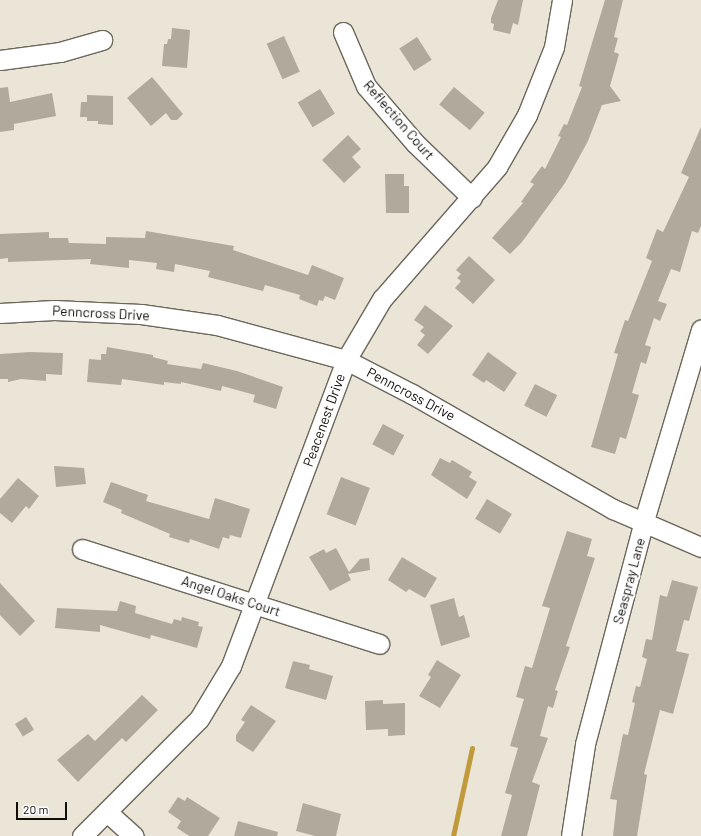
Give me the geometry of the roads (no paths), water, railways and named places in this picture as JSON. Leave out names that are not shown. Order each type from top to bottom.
[{"type":"street","name":"Peacenest Drive","points":[[82,836],[199,719],[231,666],[346,360],[382,298],[497,168],[528,115],[554,47],[562,0]]},
{"type":"street","name":"Reflection Court","points":[[343,32],[366,86],[415,143],[472,198]]},
{"type":"street","points":[[0,60],[60,52],[102,40]]},
{"type":"street","name":"Penncross Drive","points":[[0,313],[54,310],[141,314],[217,325],[346,360],[412,394],[643,524],[701,547]]},
{"type":"street","name":"Seaspray Lane","points":[[571,836],[585,744],[643,524],[701,329]]},
{"type":"street","name":"Angel Oaks Court","points":[[82,548],[379,644]]},
{"type":"street","points":[[107,812],[134,836]]},
{"type":"waterway","points":[[453,836],[472,748]]}]
